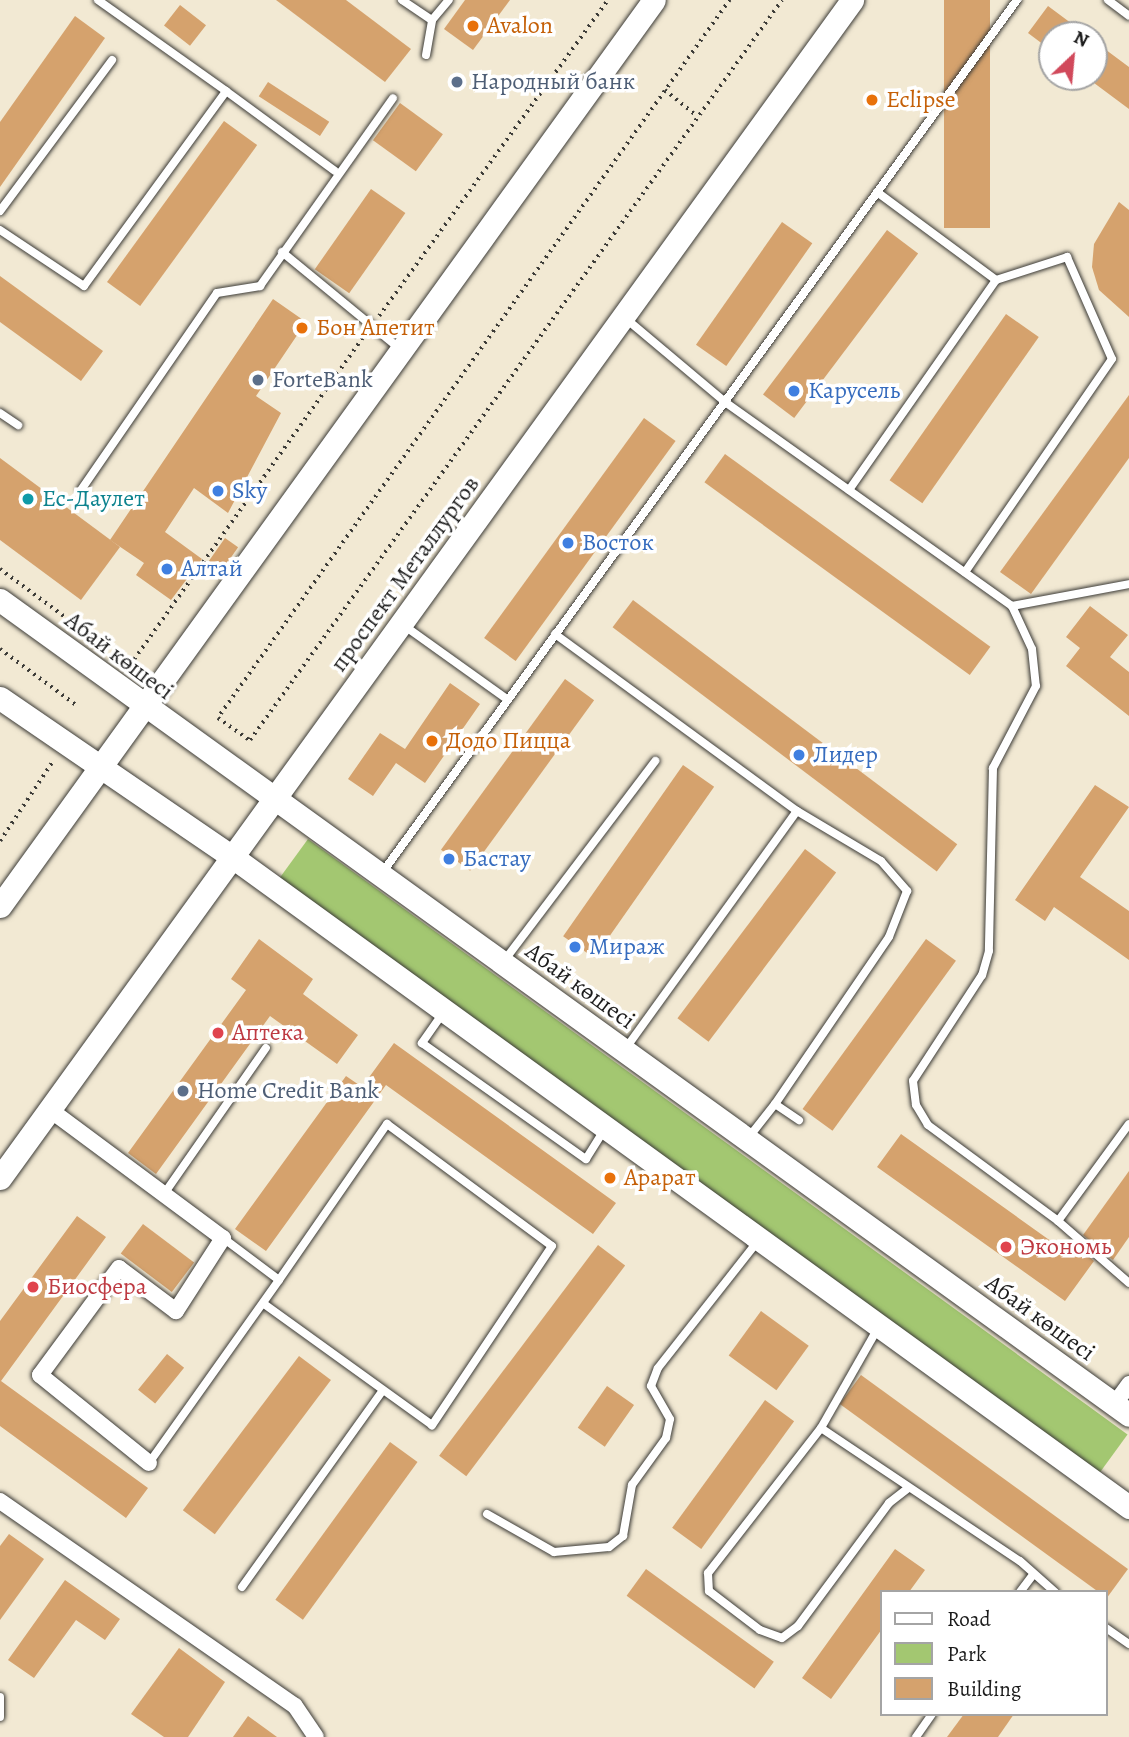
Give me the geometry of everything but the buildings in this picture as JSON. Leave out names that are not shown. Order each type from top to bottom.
[{"type":"street","points":[[0,906],[654,0]]},
{"type":"street","name":"проспект Металлургов","points":[[0,1178],[852,0]]},
{"type":"street","name":"Абай көшесі","points":[[0,600],[145,708],[1122,1410]]},
{"type":"street","points":[[0,698],[99,769],[233,858],[1129,1507]]},
{"type":"street","points":[[49,1109],[223,1238],[176,1311],[119,1268],[40,1375],[149,1463]]},
{"type":"street","points":[[1122,1410],[1129,1384]]},
{"type":"street","points":[[2,1506],[295,1706],[316,1737]]},
{"type":"lane","points":[[99,0],[335,171]]},
{"type":"lane","points":[[402,0],[432,20]]},
{"type":"lane","points":[[426,55],[432,20],[449,0]]},
{"type":"lane","points":[[380,876],[1017,0]]},
{"type":"lane","points":[[1108,0],[1129,16]]},
{"type":"lane","points":[[0,211],[112,60]]},
{"type":"lane","points":[[0,230],[84,286],[226,91]]},
{"type":"lane","points":[[81,490],[217,293],[260,286],[335,171],[393,98]]},
{"type":"lane","points":[[877,192],[996,281]]},
{"type":"lane","points":[[282,252],[401,349]]},
{"type":"lane","points":[[849,490],[996,281],[1067,257],[1112,359],[965,572]]},
{"type":"lane","points":[[623,316],[725,402],[1012,606],[1032,649],[1036,686],[993,768],[989,951],[982,975],[914,1081],[916,1105],[928,1125],[1058,1221],[1129,1283]]},
{"type":"lane","points":[[0,413],[18,425]]},
{"type":"lane","points":[[1012,606],[1129,584]]},
{"type":"lane","points":[[401,623],[508,700]]},
{"type":"lane","points":[[555,635],[797,811],[881,861],[907,891],[889,937],[775,1104],[747,1139]]},
{"type":"lane","points":[[502,963],[655,761]]},
{"type":"lane","points":[[624,1050],[797,811]]},
{"type":"lane","points":[[445,1011],[422,1043],[433,1051],[586,1159],[606,1128]]},
{"type":"lane","points":[[164,1194],[265,1048]]},
{"type":"lane","points":[[775,1104],[799,1120]]},
{"type":"lane","points":[[149,1463],[264,1304],[387,1124],[552,1246],[432,1425],[264,1304]]},
{"type":"lane","points":[[1058,1221],[1129,1124]]},
{"type":"lane","points":[[223,1238],[279,1280]]},
{"type":"lane","points":[[487,1514],[554,1552],[608,1548],[624,1536],[632,1485],[666,1438],[670,1419],[651,1386],[658,1368],[760,1239]]},
{"type":"lane","points":[[879,1325],[821,1428],[708,1573],[709,1591],[760,1630],[782,1638],[798,1626],[889,1503],[908,1488]]},
{"type":"lane","points":[[242,1587],[383,1390]]},
{"type":"lane","points":[[821,1428],[1020,1561],[1032,1576],[1052,1590]]},
{"type":"lane","points":[[1022,1590],[1032,1576]]},
{"type":"lane","points":[[1108,1629],[1129,1644]]},
{"type":"lane","points":[[0,1697],[0,1717]]},
{"type":"lane","points":[[916,1737],[931,1716]]},
{"type":"path","points":[[0,569],[130,665],[608,0]]},
{"type":"path","points":[[730,0],[218,718],[250,740],[782,0]]},
{"type":"path","points":[[665,90],[697,116]]},
{"type":"path","points":[[0,649],[76,705]]},
{"type":"path","points":[[0,841],[56,763],[45,755]]},
{"type":"green space","points":[[308,839],[1128,1434],[1099,1473],[280,878]]},
{"type":"place","name":"Avalon","points":[[473,26]]},
{"type":"place","name":"Народный банк","points":[[457,82]]},
{"type":"place","name":"Eclipse","points":[[872,100]]},
{"type":"place","name":"Бон Апетит","points":[[302,328]]},
{"type":"place","name":"ForteBank","points":[[258,380]]},
{"type":"place","name":"Карусель","points":[[794,391]]},
{"type":"place","name":"Sky","points":[[218,491]]},
{"type":"place","name":"Ес-Даулет","points":[[28,499]]},
{"type":"place","name":"Восток","points":[[568,543]]},
{"type":"place","name":"Алтай","points":[[167,569]]},
{"type":"place","name":"Додо Пицца","points":[[432,741]]},
{"type":"place","name":"Лидер","points":[[799,755]]},
{"type":"place","name":"Бастау","points":[[449,859]]},
{"type":"place","name":"Мираж","points":[[575,947]]},
{"type":"place","name":"Аптека","points":[[218,1033]]},
{"type":"place","name":"Home Credit Bank","points":[[183,1091]]},
{"type":"place","name":"Арарат","points":[[610,1178]]},
{"type":"place","name":"Экономь","points":[[1006,1247]]},
{"type":"place","name":"Биосфера","points":[[33,1287]]}]
